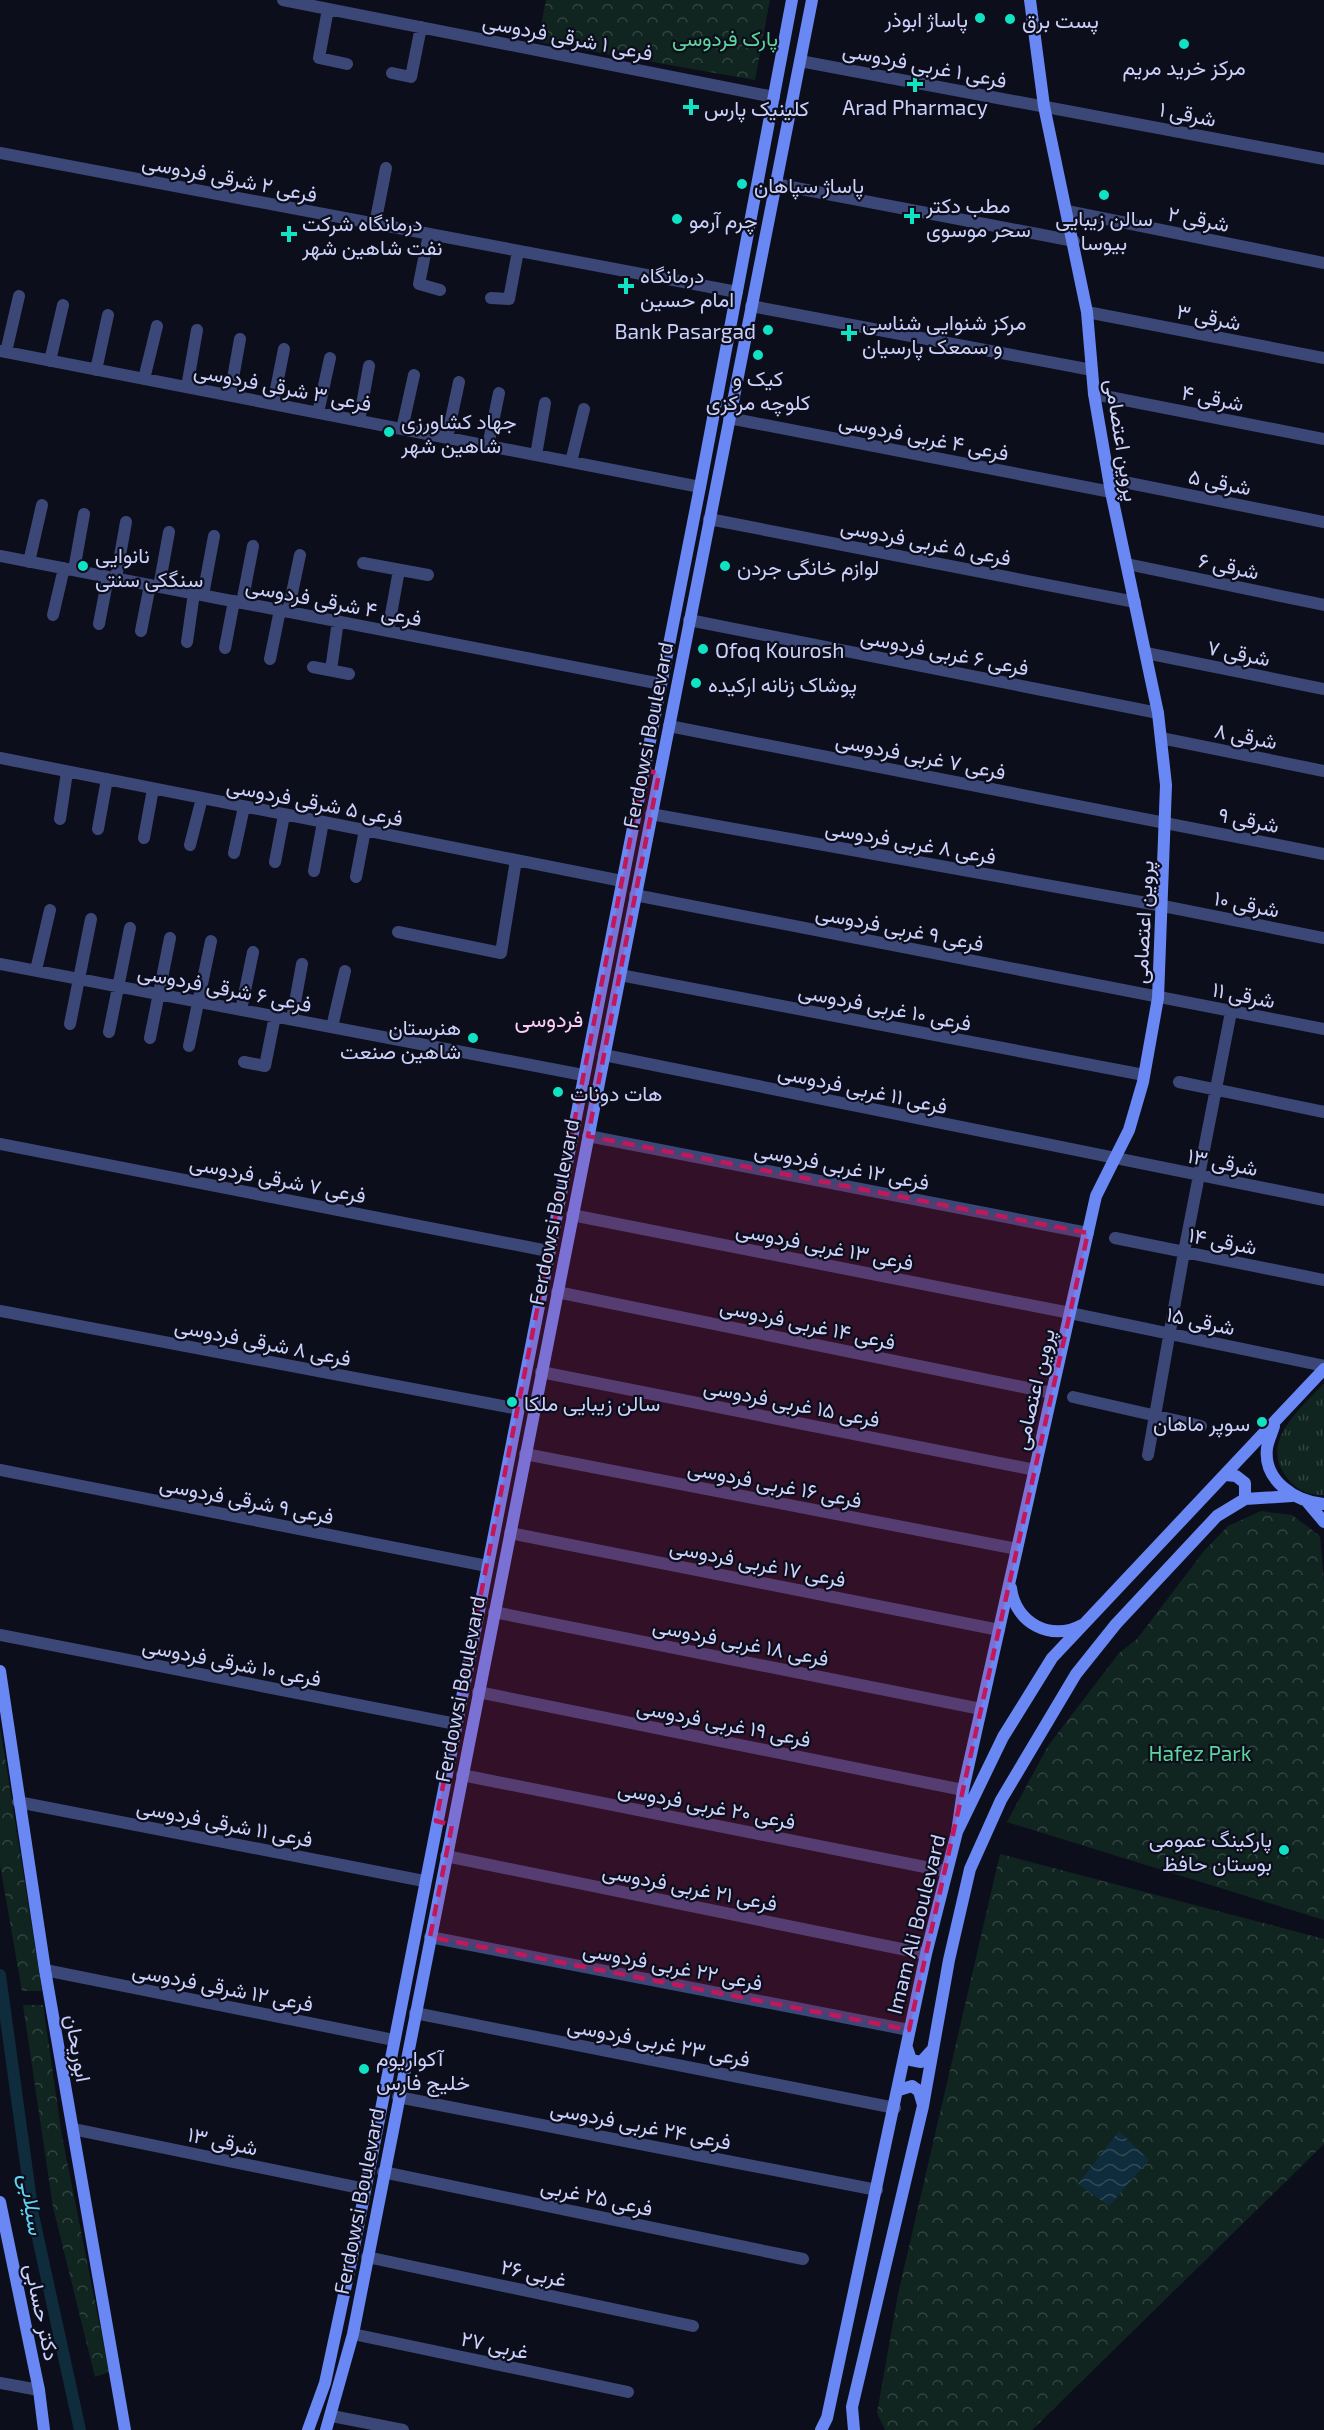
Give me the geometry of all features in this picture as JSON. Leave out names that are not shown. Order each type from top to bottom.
[{"type":"main road","name":"Ferdowsi Boulevard","points":[[308,2430],[325,2383],[337,2331],[700,487],[792,0]]},
{"type":"main road","name":"Ferdowsi Boulevard","points":[[326,2430],[332,2416],[353,2334],[812,0]]},
{"type":"main road","name":"پروین اعتصامی","points":[[957,1832],[963,1790],[1096,1196],[1130,1130],[1144,1075],[1158,998],[1163,906],[1166,785],[1158,713],[1111,492],[1094,394],[1087,312],[1044,106],[1030,0]]},
{"type":"main road","points":[[644,770],[659,774]]},
{"type":"main road","name":"Imam Ali Boulevard","points":[[821,2430],[827,2424],[899,2090],[909,2031],[945,1871],[957,1832],[1003,1737],[1052,1658],[1324,1368]]},
{"type":"main road","points":[[1275,1422],[1267,1450],[1270,1468],[1279,1484],[1292,1496],[1308,1503],[1324,1504]]},
{"type":"main road","points":[[1225,1475],[1241,1478],[1247,1488],[1245,1499]]},
{"type":"main road","name":"Imam Ali Boulevard","points":[[854,2430],[852,2407],[854,2396],[923,2106],[970,1869],[1001,1800],[1076,1674],[1116,1624],[1216,1516],[1245,1499],[1292,1496]]},
{"type":"main road","points":[[1308,1503],[1324,1522]]},
{"type":"main road","points":[[1010,1580],[1013,1602],[1021,1615],[1032,1624],[1046,1630],[1061,1632],[1089,1621]]},
{"type":"main road","name":"ابوریحان","points":[[0,1671],[45,1970],[125,2430]]},
{"type":"main road","points":[[436,1821],[452,1825]]},
{"type":"main road","points":[[906,2047],[911,2060],[921,2062],[933,2049]]},
{"type":"main road","points":[[899,2090],[912,2086],[919,2091],[923,2106]]},
{"type":"main road","name":"دکتر حسابی","points":[[0,2202],[39,2390],[44,2430]]},
{"type":"main road","points":[[337,2331],[353,2334]]},
{"type":"street","name":"فرعی ۱ شرقی فردوسی","points":[[284,0],[774,97]]},
{"type":"street","points":[[328,9],[320,58],[347,64]]},
{"type":"street","points":[[392,73],[411,77],[421,27]]},
{"type":"street","name":"فرعی ۱ غربی فردوسی","points":[[800,61],[1044,106]]},
{"type":"street","name":"۱ شرقی","points":[[1044,106],[1324,159]]},
{"type":"street","name":"فرعی ۲ شرقی فردوسی","points":[[0,153],[737,291]]},
{"type":"street","points":[[375,224],[386,168]]},
{"type":"street","points":[[776,184],[1074,242]]},
{"type":"street","name":"۲ شرقی","points":[[1067,212],[1324,263]]},
{"type":"street","points":[[429,234],[419,284],[440,290]]},
{"type":"street","points":[[491,298],[509,299],[518,251]]},
{"type":"street","points":[[3,351],[19,296]]},
{"type":"street","points":[[50,361],[63,305]]},
{"type":"street","points":[[751,306],[1092,370]]},
{"type":"street","name":"۳ شرقی","points":[[1087,312],[1324,358]]},
{"type":"street","points":[[96,370],[108,315]]},
{"type":"street","points":[[144,379],[157,326]]},
{"type":"street","points":[[187,387],[197,330]]},
{"type":"street","points":[[230,396],[240,339]]},
{"type":"street","points":[[273,404],[284,349]]},
{"type":"street","name":"فرعی ۳ شرقی فردوسی","points":[[3,351],[700,487]]},
{"type":"street","points":[[318,413],[330,358]]},
{"type":"street","points":[[359,421],[369,366]]},
{"type":"street","points":[[402,429],[414,375]]},
{"type":"street","points":[[447,438],[459,382]]},
{"type":"street","points":[[488,446],[499,393]]},
{"type":"street","name":"۴ شرقی","points":[[1094,394],[1324,439]]},
{"type":"street","points":[[536,455],[545,403]]},
{"type":"street","points":[[572,462],[584,409]]},
{"type":"street","name":"فرعی ۴ غربی فردوسی","points":[[729,418],[1111,492]]},
{"type":"street","name":"۵ شرقی","points":[[1109,479],[1324,522]]},
{"type":"street","points":[[30,562],[42,505]]},
{"type":"street","points":[[53,615],[84,514]]},
{"type":"street","name":"فرعی ۵ غربی فردوسی","points":[[709,519],[1135,602]]},
{"type":"street","points":[[99,624],[126,522]]},
{"type":"street","points":[[141,631],[170,532]]},
{"type":"street","points":[[187,642],[214,537]]},
{"type":"street","points":[[225,648],[253,546]]},
{"type":"street","points":[[270,659],[300,555]]},
{"type":"street","name":"فرعی ۴ شرقی فردوسی","points":[[0,556],[661,684]]},
{"type":"street","points":[[363,563],[428,575]]},
{"type":"street","name":"۶ شرقی","points":[[1126,564],[1324,605]]},
{"type":"street","points":[[388,631],[399,570]]},
{"type":"street","name":"فرعی ۶ غربی فردوسی","points":[[689,620],[1158,713]]},
{"type":"street","points":[[331,670],[338,621]]},
{"type":"street","name":"۷ شرقی","points":[[1146,653],[1324,689]]},
{"type":"street","points":[[313,667],[349,674]]},
{"type":"street","name":"فرعی ۷ غربی فردوسی","points":[[669,726],[1166,823]]},
{"type":"street","name":"۸ شرقی","points":[[1161,738],[1324,771]]},
{"type":"street","name":"فرعی ۵ شرقی فردوسی","points":[[0,758],[622,881]]},
{"type":"street","points":[[60,819],[67,772]]},
{"type":"street","points":[[98,829],[107,779]]},
{"type":"street","points":[[144,838],[153,789]]},
{"type":"street","points":[[190,845],[202,798]]},
{"type":"street","points":[[234,853],[244,807]]},
{"type":"street","points":[[275,862],[284,814]]},
{"type":"street","name":"فرعی ۸ غربی فردوسی","points":[[651,814],[1163,906]]},
{"type":"street","points":[[314,871],[323,822]]},
{"type":"street","name":"شرقی ۹","points":[[1166,823],[1324,854]]},
{"type":"street","points":[[356,878],[365,830]]},
{"type":"street","points":[[398,932],[501,953],[516,860]]},
{"type":"street","name":"فرعی ۹ غربی فردوسی","points":[[635,894],[1158,998]]},
{"type":"street","name":"شرقی ۱۰","points":[[1163,906],[1324,938]]},
{"type":"street","points":[[36,970],[50,910]]},
{"type":"street","points":[[70,1024],[92,920]]},
{"type":"street","points":[[109,1032],[130,928]]},
{"type":"street","points":[[150,1038],[170,938]]},
{"type":"street","points":[[189,1046],[211,941]]},
{"type":"street","points":[[241,1010],[253,952]]},
{"type":"street","name":"فرعی ۶ شرقی فردوسی","points":[[0,963],[584,1075]]},
{"type":"street","points":[[292,1019],[302,964]]},
{"type":"street","points":[[332,1027],[345,971]]},
{"type":"street","name":"فرعی ۱۰ غربی فردوسی","points":[[620,975],[1144,1075]]},
{"type":"street","name":"۱۱ شرقی","points":[[1158,998],[1324,1029]]},
{"type":"street","points":[[1148,1455],[1184,1252],[1231,1012]]},
{"type":"street","points":[[244,1062],[265,1066],[275,1016]]},
{"type":"street","name":"فرعی ۱۱ غربی فردوسی","points":[[604,1055],[1114,1160]]},
{"type":"street","points":[[1179,1082],[1324,1112]]},
{"type":"street","name":"فرعی ۱۲ غربی فردوسی","points":[[588,1136],[1088,1233]]},
{"type":"street","name":"فرعی ۷ شرقی فردوسی","points":[[0,1144],[548,1251]]},
{"type":"street","name":"۱۳ شرقی","points":[[1114,1160],[1324,1200]]},
{"type":"street","name":"فرعی ۱۳ غربی فردوسی","points":[[572,1215],[1070,1313]]},
{"type":"street","name":"۱۴ شرقی","points":[[1114,1238],[1324,1280]]},
{"type":"street","name":"فرعی ۱۴ غربی فردوسی","points":[[557,1292],[1052,1393]]},
{"type":"street","name":"فرعی ۸ شرقی فردوسی","points":[[0,1311],[519,1409]]},
{"type":"street","name":"۱۵ شرقی","points":[[1070,1313],[1324,1368]]},
{"type":"street","name":"فرعی ۱۵ غربی فردوسی","points":[[541,1372],[1035,1470]]},
{"type":"street","points":[[1073,1397],[1201,1426]]},
{"type":"street","name":"فرعی ۱۶ غربی فردوسی","points":[[525,1454],[1017,1549]]},
{"type":"street","name":"فرعی ۹ شرقی فردوسی","points":[[0,1470],[487,1566]]},
{"type":"street","name":"فرعی ۱۷ غربی فردوسی","points":[[510,1533],[999,1630]]},
{"type":"street","name":"فرعی ۱۸ غربی فردوسی","points":[[494,1612],[981,1709]]},
{"type":"street","name":"فرعی ۱۰ شرقی فردوسی","points":[[0,1635],[456,1724]]},
{"type":"street","name":"فرعی ۱۹ غربی فردوسی","points":[[478,1692],[963,1790]]},
{"type":"street","name":"فرعی ۲۰ غربی فردوسی","points":[[462,1775],[945,1871]]},
{"type":"street","name":"فرعی ۱۱ شرقی فردوسی","points":[[18,1802],[424,1881]]},
{"type":"street","name":"فرعی ۲۱ غربی فردوسی","points":[[446,1856],[926,1954]]},
{"type":"street","name":"فرعی ۲۲ غربی فردوسی","points":[[430,1937],[909,2031]]},
{"type":"street","name":"فرعی ۱۲ شرقی فردوسی","points":[[45,1970],[394,2040]]},
{"type":"street","name":"فرعی ۲۳ غربی فردوسی","points":[[415,2013],[895,2108]]},
{"type":"street","name":"فرعی ۲۴ غربی فردوسی","points":[[398,2097],[877,2190]]},
{"type":"street","name":"۱۳ شرقی","points":[[73,2130],[365,2189]]},
{"type":"street","name":"فرعی ۲۵ غربی","points":[[384,2172],[803,2259]]},
{"type":"street","name":"۲۶ غربی","points":[[367,2257],[693,2326]]},
{"type":"street","name":"۲۷ غربی","points":[[353,2334],[628,2392]]},
{"type":"street","points":[[0,2382],[39,2390]]},
{"type":"street","points":[[332,2416],[403,2430]]},
{"type":"highlighted area","points":[[644,769],[659,774],[588,1136],[1088,1233],[909,2030],[430,1937],[452,1825],[436,1821]]},
{"type":"green space","name":"پارک فردوسی","points":[[546,0],[770,0],[755,80],[538,42]]},
{"type":"green space","points":[[1324,1383],[1324,1495],[1319,1495],[1304,1492],[1291,1483],[1280,1465],[1277,1452],[1280,1439],[1294,1415]]},
{"type":"green space","name":"Hafez Park","points":[[1261,1511],[1292,1515],[1320,1536],[1324,1582],[1324,1920],[1007,1822],[1048,1746],[1119,1653],[1137,1639],[1204,1551],[1228,1526]]},
{"type":"green space","points":[[0,1726],[42,1991],[22,1991],[0,1865]]},
{"type":"green space","points":[[1000,1854],[1324,1939],[1324,2144],[1032,2430],[885,2430],[877,2413],[898,2294]]},
{"type":"green space","points":[[23,2005],[43,2005],[62,2136],[109,2372],[95,2377],[53,2207]]},
{"type":"water","points":[[1119,2131],[1149,2160],[1109,2206],[1078,2184]]},
{"type":"waterway","name":"سیلابی","points":[[0,1975],[33,2215],[80,2430]]},
{"type":"place","name":"پاساژ ابوذر","points":[[980,18]]},
{"type":"place","name":"پست برق","points":[[1010,19]]},
{"type":"place","name":"مرکز خرید مریم","points":[[1184,44]]},
{"type":"place","name":"Arad Pharmacy","points":[[915,84]]},
{"type":"place","name":"کلینیک پارس","points":[[691,107]]},
{"type":"place","name":"پاساژ سپاهان","points":[[742,184]]},
{"type":"place","name":"سالن زیبایی بیوسا","points":[[1104,195]]},
{"type":"place","name":"مطب دکتر سحر موسوی","points":[[912,216]]},
{"type":"place","name":"چرم آرمو","points":[[677,219]]},
{"type":"place","name":"درمانگاه شرکت نفت شاهین شهر","points":[[289,234]]},
{"type":"place","name":"درمانگاه امام حسین","points":[[626,286]]},
{"type":"place","name":"Bank Pasargad","points":[[768,330]]},
{"type":"place","name":"مرکز شنوایی شناسی و سمعک پارسیان","points":[[849,333]]},
{"type":"place","name":"کیک و کلوچه مرکزی","points":[[758,355]]},
{"type":"place","name":"جهاد کشاورزی شاهین شهر","points":[[389,432]]},
{"type":"place","name":"نانوایی سنگکی سنتی","points":[[83,566]]},
{"type":"place","name":"لوازم خانگی جردن","points":[[725,566]]},
{"type":"place","name":"Ofoq Kourosh","points":[[703,649]]},
{"type":"place","name":"پوشاک زنانه ارکیده","points":[[696,683]]},
{"type":"place","name":"هنرستان شاهین صنعت","points":[[473,1038]]},
{"type":"place","name":"هات دونات","points":[[558,1092]]},
{"type":"place","name":"سالن زیبایی ملکا","points":[[512,1402]]},
{"type":"place","name":"سوپر ماهان","points":[[1262,1422]]},
{"type":"place","name":"پارکینگ عمومی بوستان حافظ","points":[[1284,1850]]},
{"type":"place","name":"آکواریوم خلیج فارس","points":[[364,2069]]},
{"type":"district","name":"فردوسی","points":[[549,1018]]}]
